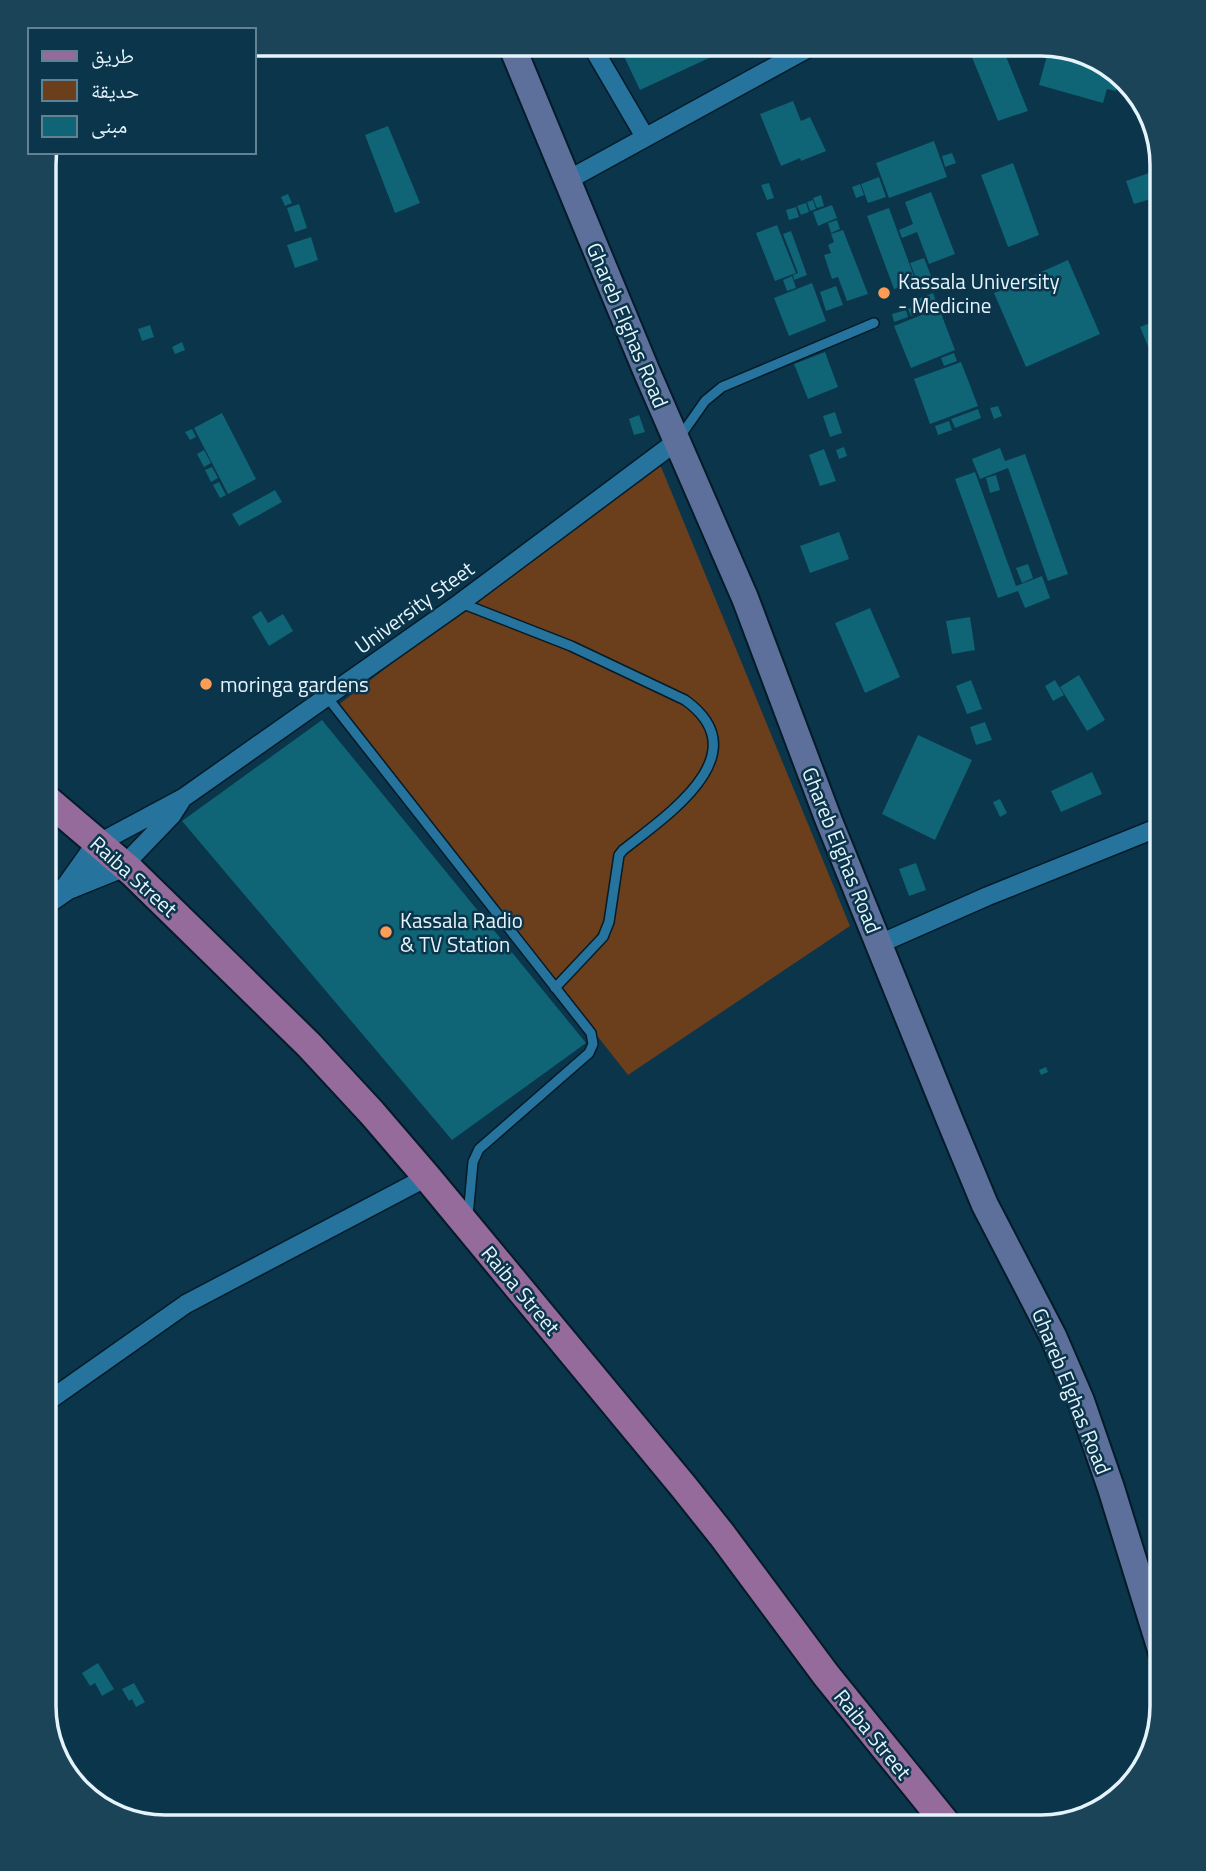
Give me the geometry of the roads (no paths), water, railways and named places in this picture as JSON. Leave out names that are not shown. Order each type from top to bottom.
[{"type":"main road","name":"Ghareb Elghas Road","points":[[516,56],[745,598],[919,1047],[985,1205],[1048,1326],[1081,1401],[1150,1614]]},
{"type":"main road","name":"Raiba Street","points":[[56,807],[124,865],[200,936],[309,1045],[372,1113],[714,1525],[826,1675],[939,1815]]},
{"type":"street","points":[[598,56],[645,137]]},
{"type":"street","points":[[568,180],[794,56]]},
{"type":"street","name":"University Steet","points":[[99,843],[183,798],[460,603],[677,441]]},
{"type":"street","points":[[56,896],[67,888],[124,865],[172,815],[183,798]]},
{"type":"street","points":[[879,944],[988,896],[1150,831]]},
{"type":"street","points":[[67,888],[99,843]]},
{"type":"street","points":[[56,1396],[186,1304],[427,1177]]},
{"type":"lane","points":[[677,441],[705,401],[722,387],[874,323]]},
{"type":"lane","points":[[460,603],[571,646],[685,700],[701,711],[712,729],[713,747],[706,775],[678,807],[619,855],[610,922],[603,937],[555,988]]},
{"type":"lane","points":[[327,697],[591,1033],[593,1044],[589,1053],[479,1149],[473,1162],[467,1226]]},
{"type":"place","name":"Kassala University - Medicine","points":[[884,293]]},
{"type":"place","name":"moringa gardens","points":[[206,684]]},
{"type":"place","name":"Kassala Radio & TV Station","points":[[386,932]]}]
